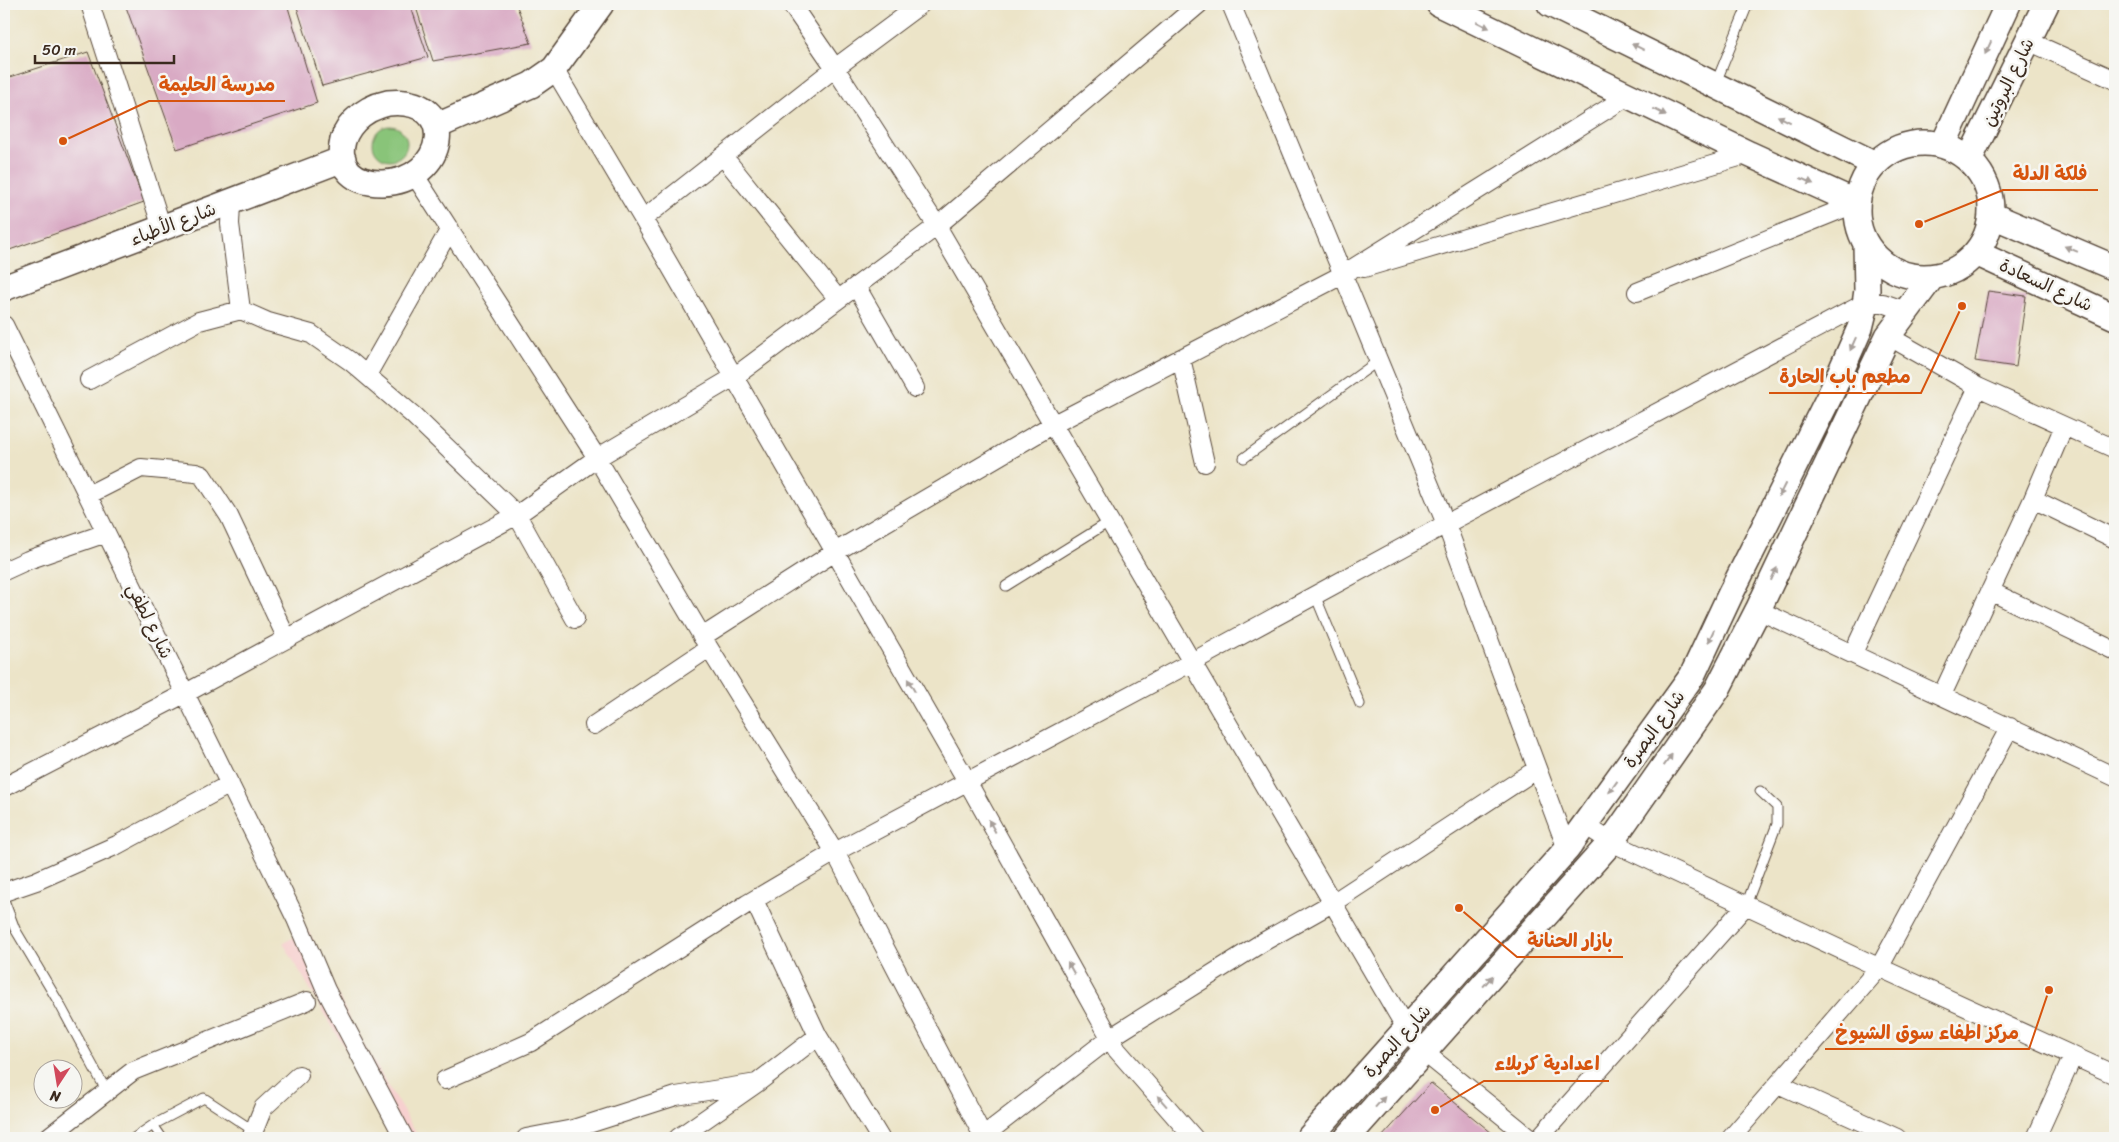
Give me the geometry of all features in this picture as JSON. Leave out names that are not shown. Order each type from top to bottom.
[{"type":"main road","points":[[437,126],[531,85],[554,69],[601,4]]},
{"type":"main road","points":[[1439,4],[1749,154],[1856,203]]},
{"type":"main road","points":[[1554,4],[1875,164]]},
{"type":"main road","name":"شارع البروتين","points":[[1943,145],[2008,4]]},
{"type":"main road","name":"شارع البروتين","points":[[1969,160],[2046,4]]},
{"type":"main road","points":[[394,102],[412,104],[427,112],[437,126],[438,143],[428,163],[414,174],[397,181],[374,182],[362,179],[352,174],[343,159],[341,148],[345,132],[356,118],[376,106],[394,102]]},
{"type":"main road","points":[[1924,143],[1943,145],[1957,151],[1969,160],[1982,176],[1990,194],[1991,214],[1987,235],[1976,253],[1964,265],[1949,273],[1932,277],[1913,277],[1894,271],[1878,260],[1866,245],[1858,225],[1856,203],[1862,182],[1875,164],[1889,152],[1906,145],[1924,143]]},
{"type":"main road","name":"شارع الأطباء","points":[[4,288],[343,159]]},
{"type":"main road","points":[[1991,214],[2115,268]]},
{"type":"main road","name":"شارع البصرة","points":[[1309,1138],[1567,849],[1692,676],[1730,595],[1833,389],[1860,328],[1866,302],[1868,277],[1866,245]]},
{"type":"main road","name":"شارع السعادة","points":[[1976,253],[2115,317]]},
{"type":"main road","name":"شارع البصرة","points":[[1347,1138],[1425,1053],[1611,842],[1716,690],[1758,610],[1888,336],[1932,277]]},
{"type":"street","points":[[90,4],[162,228]]},
{"type":"street","points":[[791,4],[835,68],[936,226],[1334,902],[1407,1030],[1425,1053],[1530,1138]]},
{"type":"street","points":[[642,219],[835,68],[921,4]]},
{"type":"street","points":[[4,787],[186,694],[517,515],[597,458],[734,377],[936,226],[1199,4]]},
{"type":"street","points":[[1231,4],[1446,524],[1567,849]]},
{"type":"street","points":[[2028,41],[2115,80]]},
{"type":"street","points":[[554,69],[967,781],[1117,1050],[1194,1138]]},
{"type":"street","points":[[594,726],[705,643],[835,552],[1052,425],[1342,275],[1628,96]]},
{"type":"street","points":[[1342,275],[1749,154]]},
{"type":"street","points":[[723,156],[838,299]]},
{"type":"street","points":[[414,174],[597,458],[705,643],[835,852],[983,1137],[1110,1038],[1262,942],[1334,902],[1537,769]]},
{"type":"street","points":[[230,202],[230,224],[241,310]]},
{"type":"street","points":[[1637,292],[1856,203]]},
{"type":"street","points":[[367,375],[450,230]]},
{"type":"street","points":[[856,286],[915,388]]},
{"type":"street","points":[[445,1080],[531,1042],[754,900],[835,852],[1446,524],[1866,302],[1883,303],[1906,311]]},
{"type":"street","points":[[89,380],[199,321],[241,310],[268,322],[311,334],[350,361],[413,415],[517,515],[575,619]]},
{"type":"street","name":"شارع لطفي","points":[[4,325],[296,919],[326,990],[404,1138]]},
{"type":"street","points":[[1888,336],[1978,386],[2115,449]]},
{"type":"street","points":[[1181,358],[1205,463]]},
{"type":"street","points":[[1853,653],[1978,386]]},
{"type":"street","points":[[1942,695],[2033,500],[2064,426]]},
{"type":"street","points":[[88,495],[141,468],[202,475],[229,516],[287,639]]},
{"type":"street","points":[[2033,500],[2115,539]]},
{"type":"street","points":[[4,571],[28,560],[106,532]]},
{"type":"street","points":[[1990,591],[2115,651]]},
{"type":"street","points":[[1758,610],[2115,777]]},
{"type":"street","points":[[1731,1138],[1879,968],[2010,727]]},
{"type":"street","points":[[4,892],[36,881],[117,845],[230,784]]},
{"type":"street","points":[[1585,825],[1611,842],[1879,968],[2115,1075]]},
{"type":"street","points":[[754,900],[818,1036],[880,1138]]},
{"type":"street","points":[[1539,1138],[1746,905]]},
{"type":"street","points":[[47,1138],[133,1071],[307,1001]]},
{"type":"street","points":[[678,1138],[757,1083],[818,1036]]},
{"type":"street","points":[[2036,1138],[2073,1056]]},
{"type":"street","points":[[253,1135],[263,1108],[299,1075]]},
{"type":"street","points":[[526,1138],[573,1129],[676,1096],[757,1083]]},
{"type":"street","points":[[1778,1084],[1897,1138]]},
{"type":"lane","points":[[1715,85],[1748,4]]},
{"type":"lane","points":[[1244,458],[1378,361]]},
{"type":"lane","points":[[1006,586],[1109,522]]},
{"type":"lane","points":[[1315,595],[1360,704]]},
{"type":"lane","points":[[1746,905],[1777,824],[1777,806],[1760,791]]},
{"type":"lane","points":[[4,900],[15,930],[59,1003],[107,1092]]},
{"type":"lane","points":[[134,1138],[153,1125],[204,1098],[253,1135]]},
{"type":"lane","points":[[153,1125],[162,1138]]},
{"type":"shaded area","points":[[308,930],[351,1023],[419,1138],[401,1138],[374,1097],[283,943]]},
{"type":"green space","points":[[390,126],[402,131],[407,143],[402,155],[390,160],[378,155],[373,143],[378,131]]},
{"type":"building","points":[[125,4],[287,4],[317,103],[177,149]]},
{"type":"building","points":[[296,4],[410,4],[428,57],[322,86]]},
{"type":"building","points":[[415,4],[516,4],[531,43],[433,61]]},
{"type":"building","points":[[88,52],[144,202],[4,252],[4,79]]},
{"type":"building","points":[[1988,291],[2026,296],[2016,367],[1975,361]]},
{"type":"building","points":[[1431,1083],[1498,1138],[1381,1138]]},
{"type":"place","name":"مدرسة الحليمة","points":[[63,141]]},
{"type":"place","name":"فلكة الدلة","points":[[1919,224]]},
{"type":"place","name":"مطعم باب الحارة","points":[[1962,306]]},
{"type":"place","name":"بازار الحنانة","points":[[1459,908]]},
{"type":"place","name":"مركز اطفاء سوق الشيوخ","points":[[2049,990]]},
{"type":"place","name":"اعدادية كربلاء","points":[[1435,1110]]}]
